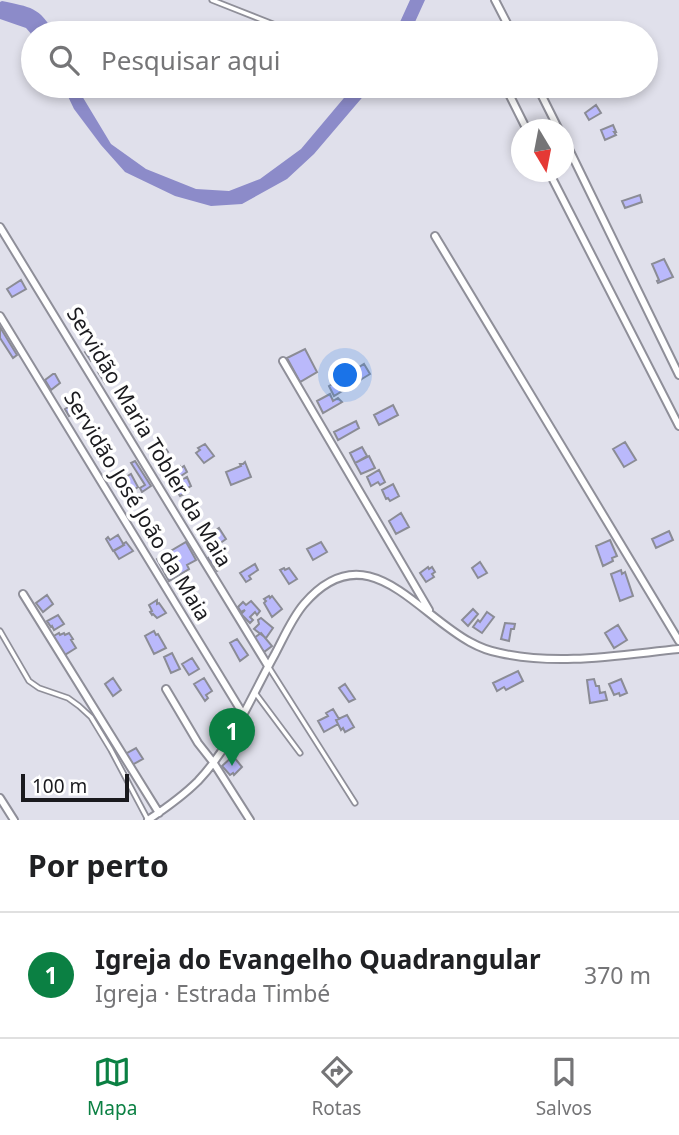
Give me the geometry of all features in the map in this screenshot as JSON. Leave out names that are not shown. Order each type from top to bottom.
[{"type":"street","points":[[495,0],[506,21]]},
{"type":"street","points":[[511,98],[522,119]]},
{"type":"street","points":[[543,98],[554,119]]},
{"type":"street","points":[[574,160],[679,375]]},
{"type":"street","points":[[554,182],[679,426]]},
{"type":"street","name":"Servidão Maria Tobler da Maia","points":[[0,227],[268,666]]},
{"type":"street","points":[[435,236],[679,641]]},
{"type":"street","name":"Servidão José João da Maia","points":[[0,316],[243,714]]},
{"type":"street","points":[[283,361],[431,614]]},
{"type":"street","points":[[148,820],[182,796],[214,762],[303,606],[330,580],[345,575],[364,575],[382,581],[399,590],[467,641],[480,647],[526,658],[577,659],[679,649]]},
{"type":"street","points":[[23,594],[159,813]]},
{"type":"street","points":[[166,690],[250,820]]},
{"type":"street","points":[[0,798],[14,820]]},
{"type":"lane","points":[[212,0],[265,21]]},
{"type":"lane","points":[[0,631],[29,681],[39,688],[68,698],[91,718],[148,820]]},
{"type":"lane","points":[[268,666],[355,803]]},
{"type":"lane","points":[[254,693],[300,753]]},
{"type":"water","points":[[410,0],[425,0],[415,21],[400,21]]},
{"type":"water","points":[[0,2],[33,10],[46,21],[21,21],[21,26],[0,19]]},
{"type":"water","points":[[69,98],[83,98],[111,144],[146,169],[196,189],[229,191],[260,179],[301,149],[344,98],[362,98],[314,154],[287,179],[242,204],[211,206],[175,196],[125,172],[74,109]]},
{"type":"building","points":[[596,105],[601,113],[589,120],[585,113]]},
{"type":"building","points":[[613,125],[616,135],[605,140],[601,130]]},
{"type":"building","points":[[640,195],[642,202],[625,208],[622,201]]},
{"type":"building","points":[[664,259],[673,277],[658,283],[652,264]]},
{"type":"building","points":[[21,280],[26,289],[12,297],[7,289]]},
{"type":"building","points":[[0,327],[17,355],[13,358],[0,338]]},
{"type":"building","points":[[96,345],[102,354],[91,361],[85,352]]},
{"type":"building","points":[[305,349],[317,372],[300,382],[287,358]]},
{"type":"building","points":[[364,364],[370,374],[334,396],[329,386]]},
{"type":"building","points":[[108,365],[115,376],[105,383],[98,372]]},
{"type":"building","points":[[53,374],[60,383],[51,390],[45,380]]},
{"type":"building","points":[[330,394],[333,401],[338,398],[342,402],[323,413],[317,401]]},
{"type":"building","points":[[80,400],[84,407],[69,416],[65,409]]},
{"type":"building","points":[[393,405],[398,415],[379,425],[374,415]]},
{"type":"building","points":[[356,421],[359,428],[338,440],[334,432]]},
{"type":"building","points":[[625,442],[636,460],[624,467],[613,449]]},
{"type":"building","points":[[162,443],[168,452],[159,458],[152,449]]},
{"type":"building","points":[[205,444],[214,456],[204,463],[196,453],[200,450],[198,448]]},
{"type":"building","points":[[362,447],[367,456],[355,463],[350,453]]},
{"type":"building","points":[[369,456],[375,468],[361,474],[355,463]]},
{"type":"building","points":[[135,461],[151,486],[142,492],[140,488],[145,485],[131,463]]},
{"type":"building","points":[[245,462],[251,477],[231,485],[226,472]]},
{"type":"building","points":[[184,466],[187,472],[173,481],[168,472]]},
{"type":"building","points":[[379,470],[385,482],[371,486],[367,477]]},
{"type":"building","points":[[131,474],[138,487],[131,491],[129,487],[124,489],[119,481]]},
{"type":"building","points":[[187,477],[191,486],[186,489],[188,492],[180,496],[173,485]]},
{"type":"building","points":[[393,484],[399,496],[390,501],[382,490]]},
{"type":"building","points":[[401,513],[409,527],[396,534],[389,521]]},
{"type":"building","points":[[219,528],[226,539],[216,546],[209,535]]},
{"type":"building","points":[[669,531],[673,540],[656,548],[652,539]]},
{"type":"building","points":[[118,535],[124,545],[113,551],[106,539],[108,537],[110,540]]},
{"type":"building","points":[[610,540],[617,556],[603,566],[596,546]]},
{"type":"building","points":[[126,542],[133,551],[119,559],[114,551]]},
{"type":"building","points":[[186,542],[196,560],[187,565],[189,569],[169,581],[157,559]]},
{"type":"building","points":[[321,542],[327,552],[313,560],[307,549]]},
{"type":"building","points":[[218,551],[228,564],[217,571],[208,558]]},
{"type":"building","points":[[480,562],[487,573],[478,578],[472,568]]},
{"type":"building","points":[[255,564],[258,570],[249,576],[251,579],[246,582],[240,573]]},
{"type":"building","points":[[432,567],[435,572],[432,574],[434,577],[426,582],[420,573]]},
{"type":"building","points":[[289,568],[297,579],[289,584],[280,570]]},
{"type":"building","points":[[621,570],[622,574],[625,572],[633,596],[620,601],[611,574]]},
{"type":"building","points":[[193,588],[200,598],[190,605],[183,595]]},
{"type":"building","points":[[47,595],[53,604],[43,612],[36,603]]},
{"type":"building","points":[[272,596],[282,609],[272,617],[264,603],[264,599]]},
{"type":"building","points":[[157,600],[157,604],[159,603],[166,613],[157,618],[150,612],[152,611],[149,605]]},
{"type":"building","points":[[251,601],[260,611],[250,617],[253,620],[250,623],[241,614],[245,610],[241,612],[238,607],[243,602],[246,605]]},
{"type":"building","points":[[473,609],[478,614],[468,626],[462,620]]},
{"type":"building","points":[[487,612],[494,617],[482,633],[473,627]]},
{"type":"building","points":[[58,615],[64,624],[54,630],[47,621]]},
{"type":"building","points":[[261,618],[273,628],[266,638],[254,629]]},
{"type":"building","points":[[505,623],[515,624],[514,629],[511,629],[509,641],[501,639]]},
{"type":"building","points":[[618,625],[627,640],[614,648],[605,633]]},
{"type":"building","points":[[154,631],[166,648],[154,654],[145,636]]},
{"type":"building","points":[[59,633],[69,633],[76,648],[63,656],[52,637]]},
{"type":"building","points":[[261,633],[272,646],[264,652],[254,638]]},
{"type":"building","points":[[237,639],[248,655],[240,661],[230,643]]},
{"type":"building","points":[[172,653],[180,669],[171,673],[164,657]]},
{"type":"building","points":[[192,658],[199,669],[189,675],[182,664]]},
{"type":"building","points":[[518,671],[523,681],[506,690],[504,687],[497,691],[493,683]]},
{"type":"building","points":[[113,678],[121,690],[113,696],[105,684]]},
{"type":"building","points":[[204,678],[212,691],[206,695],[208,698],[205,701],[194,684]]},
{"type":"building","points":[[594,679],[600,693],[605,692],[607,700],[590,703],[587,680]]},
{"type":"building","points":[[621,679],[627,693],[614,695],[609,684]]},
{"type":"building","points":[[345,684],[355,699],[349,702],[339,688]]},
{"type":"building","points":[[333,709],[339,719],[336,720],[338,724],[324,732],[318,721],[328,716],[326,713]]},
{"type":"building","points":[[347,715],[354,727],[345,732],[336,720]]},
{"type":"building","points":[[136,748],[143,759],[132,765],[125,754]]},
{"type":"building","points":[[233,756],[242,767],[234,775],[230,775],[222,766]]},
{"type":"place","name":"Igreja do Evangelho Quadrangular","points":[[232,766]]}]
